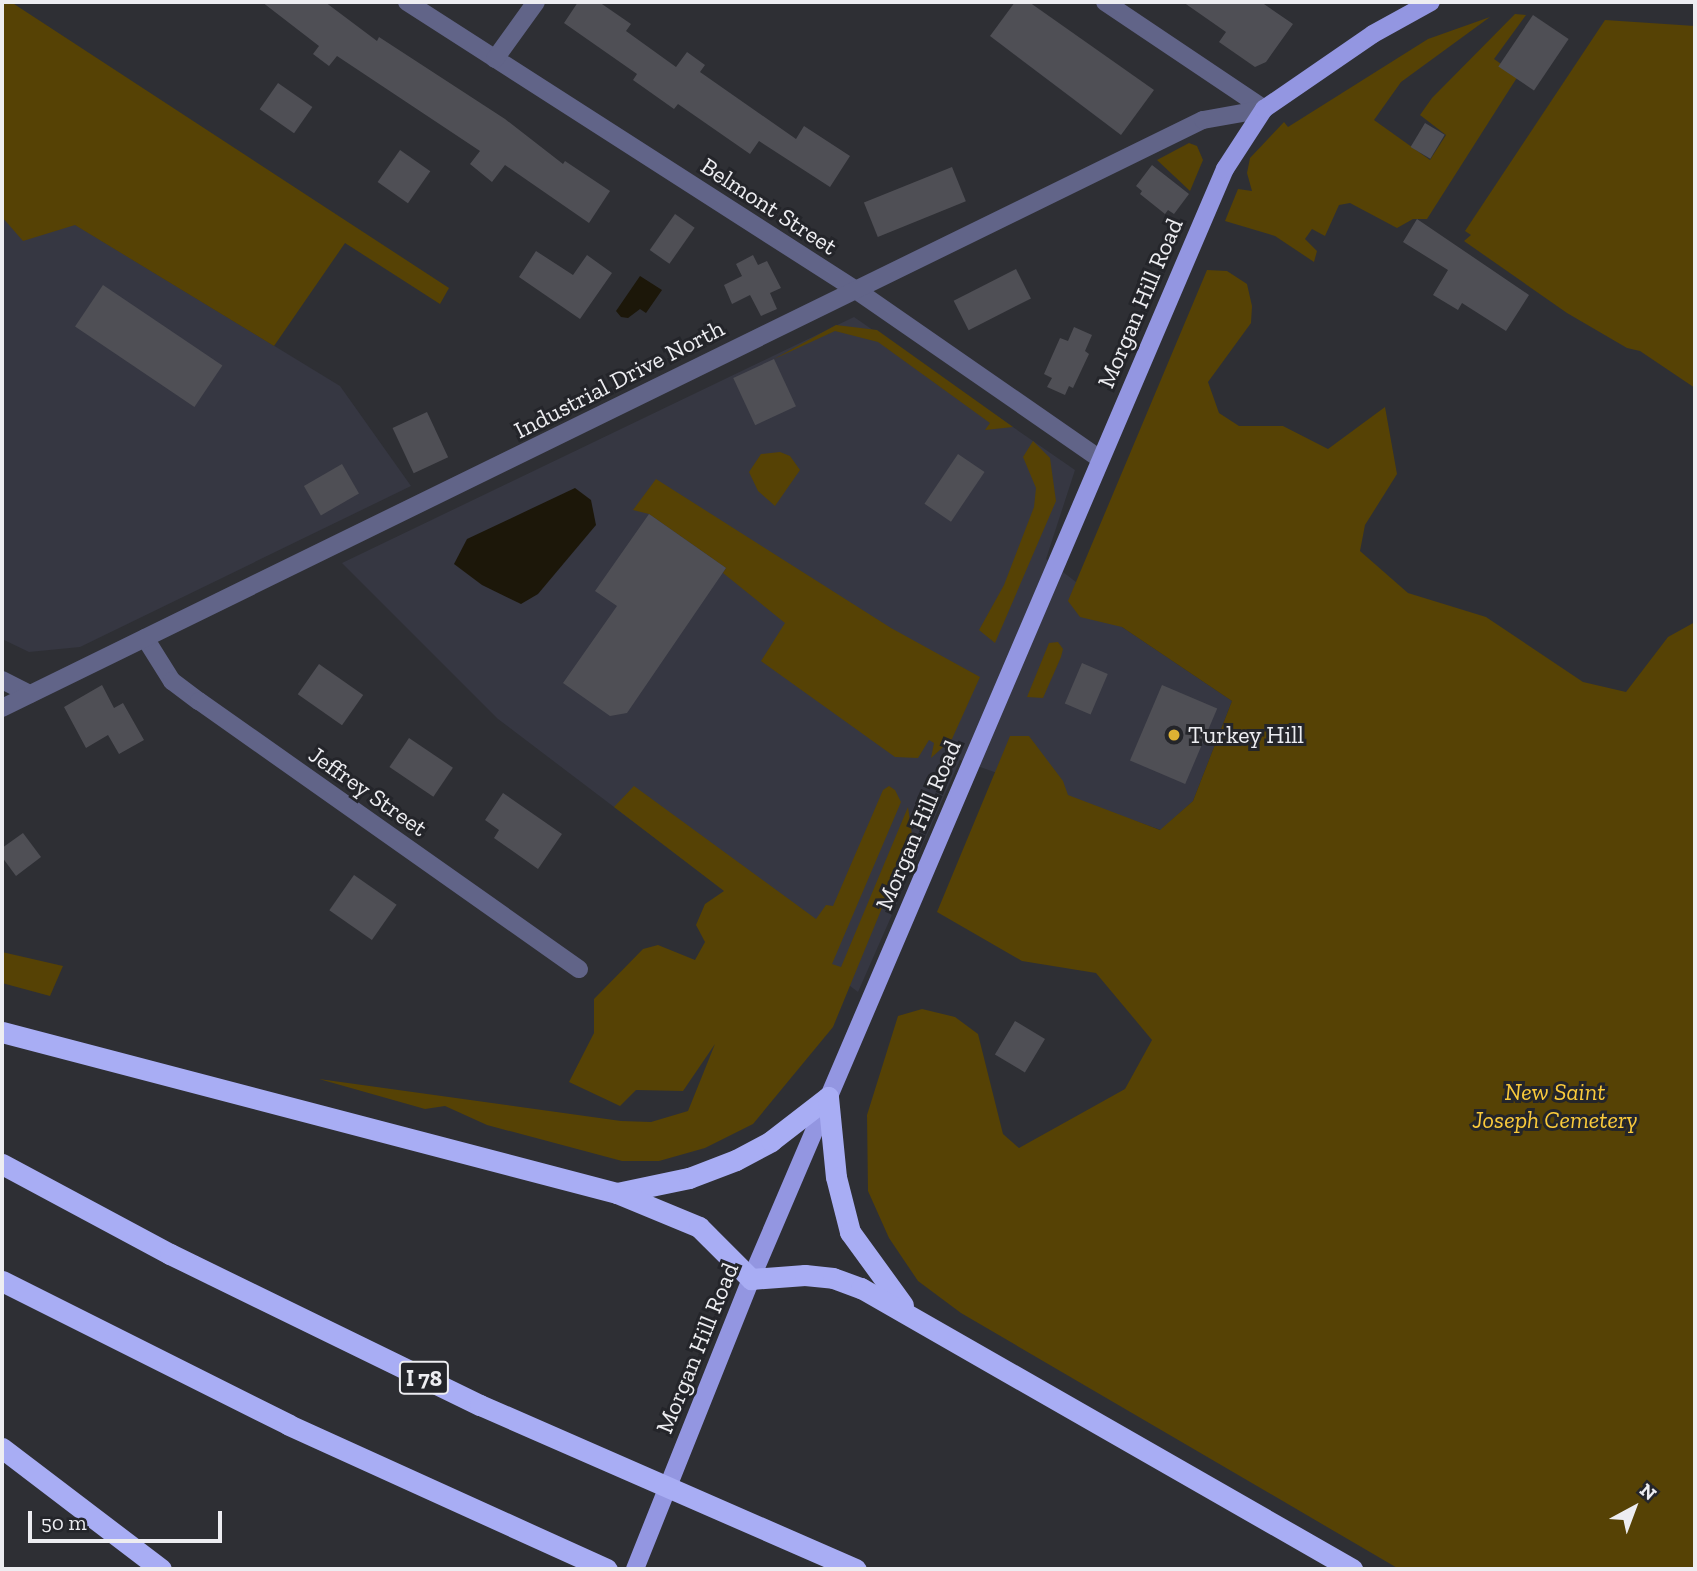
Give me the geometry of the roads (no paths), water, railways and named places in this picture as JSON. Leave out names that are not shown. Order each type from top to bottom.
[{"type":"highway","points":[[2,1032],[617,1193],[699,1227],[751,1279],[798,1274],[833,1278],[919,1321],[1352,1569]]},
{"type":"highway","points":[[617,1193],[689,1178],[754,1152],[828,1097]]},
{"type":"highway","points":[[828,1097],[836,1177],[850,1232],[894,1296],[919,1321]]},
{"type":"highway","name":"I 78","points":[[2,1164],[170,1254],[480,1405],[856,1569]]},
{"type":"highway","points":[[2,1281],[289,1425],[607,1569]]},
{"type":"highway","points":[[2,1448],[161,1569]]},
{"type":"main road","name":"Morgan Hill Road","points":[[635,1569],[751,1279],[1100,459],[1236,148],[1264,109],[1373,34],[1431,2]]},
{"type":"street","name":"Belmont Street","points":[[407,2],[856,290],[1100,459]]},
{"type":"street","points":[[495,59],[536,2]]},
{"type":"street","points":[[1105,2],[1264,109]]},
{"type":"street","name":"Industrial Drive North","points":[[2,708],[400,517],[1203,120],[1264,109]]},
{"type":"street","name":"Jeffrey Street","points":[[145,638],[172,681],[579,969]]},
{"type":"street","points":[[2,680],[30,694]]},
{"type":"place","name":"Turkey Hill","points":[[1174,735]]},
{"type":"park label","name":"New Saint Joseph Cemetery","points":[[1555,1106]]}]
